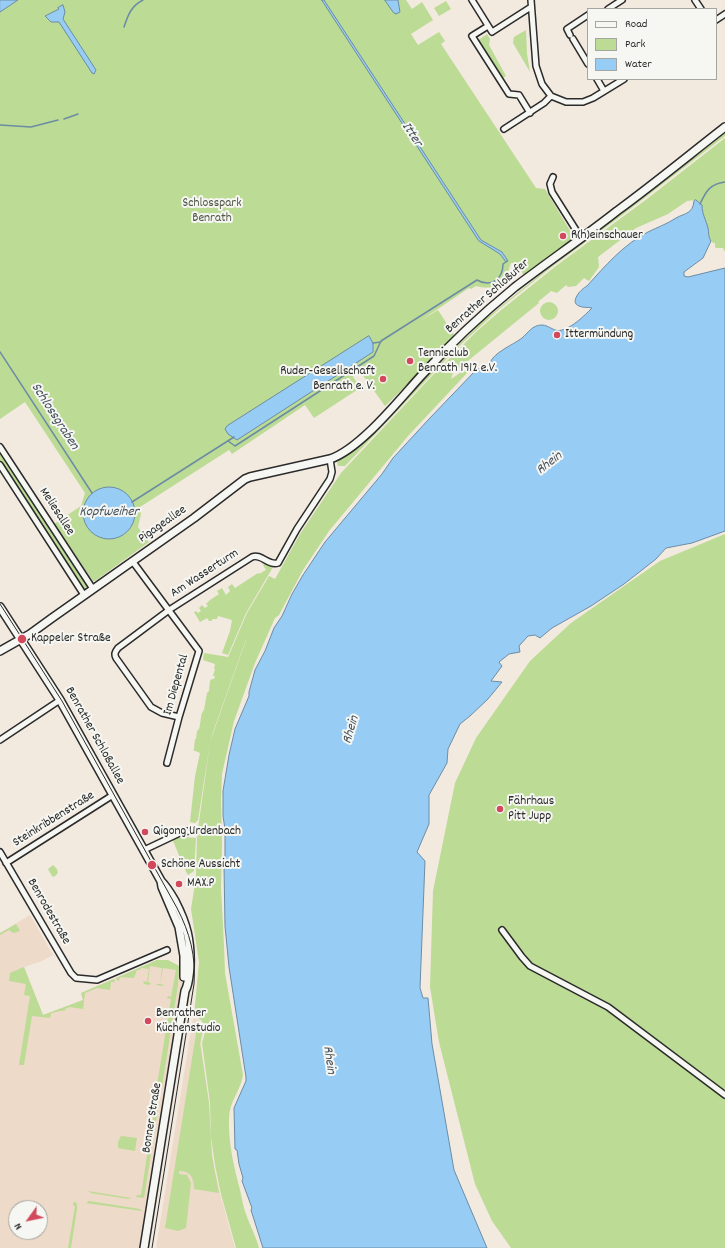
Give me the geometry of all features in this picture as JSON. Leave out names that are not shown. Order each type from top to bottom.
[{"type":"street","points":[[472,0],[492,32],[531,7]]},
{"type":"street","points":[[530,0],[536,66],[542,84],[551,96],[566,102],[579,103],[586,101],[622,80]]},
{"type":"street","points":[[610,8],[622,0]]},
{"type":"street","points":[[587,16],[567,29],[587,62]]},
{"type":"street","points":[[488,26],[472,36],[510,94],[519,95],[530,113]]},
{"type":"street","points":[[598,80],[604,91]]},
{"type":"street","points":[[504,129],[530,113],[551,96]]},
{"type":"street","name":"Benrather Schloßufer","points":[[330,459],[339,456],[363,437],[426,370],[516,286],[725,128]]},
{"type":"street","points":[[553,177],[550,184],[552,192],[581,238]]},
{"type":"street","name":"Meliesallee","points":[[0,447],[92,589]]},
{"type":"street","name":"Pigageallee","points":[[21,639],[133,562],[250,477],[330,459]]},
{"type":"street","name":"Am Wasserturm","points":[[179,717],[162,713],[151,707],[116,658],[115,654],[118,648],[169,610],[252,557],[259,556],[276,564],[330,479],[332,472],[330,459]]},
{"type":"street","name":"Meliesallee","points":[[0,465],[84,595]]},
{"type":"street","name":"Im Diepental","points":[[133,562],[198,651],[179,717],[168,763]]},
{"type":"street","name":"Benrather Schloßallee","points":[[0,606],[60,700],[161,881],[167,886],[182,916],[185,939]]},
{"type":"street","points":[[0,651],[21,639]]},
{"type":"street","points":[[0,740],[60,700]]},
{"type":"street","name":"Steinkribbenstraße","points":[[6,863],[113,795]]},
{"type":"street","points":[[144,850],[182,832],[188,831]]},
{"type":"street","name":"Benrodestraße","points":[[0,852],[71,973],[76,978],[97,980],[167,950]]},
{"type":"street","points":[[502,930],[530,966],[608,1007],[725,1095]]},
{"type":"street","name":"Bonner Straße","points":[[144,1248],[185,991],[185,939]]},
{"type":"shaded area","points":[[30,915],[53,955],[42,961],[24,967],[43,1015],[83,1000],[81,993],[157,960],[168,960],[181,967],[182,988],[140,1248],[0,1248],[0,933]]},
{"type":"shaded area","points":[[193,1018],[199,1020],[204,1029],[201,1044],[209,1103],[210,1136],[214,1166],[235,1248],[156,1248]]},
{"type":"green space","name":"Schlosspark Benrath","points":[[0,0],[385,0],[394,13],[400,12],[398,0],[406,0],[412,9],[422,2],[433,20],[411,34],[418,45],[439,32],[445,41],[441,44],[536,188],[545,189],[575,239],[524,275],[514,263],[511,263],[508,274],[498,285],[490,288],[476,286],[471,289],[469,288],[420,321],[438,310],[456,338],[385,406],[359,370],[352,375],[360,388],[314,418],[305,405],[232,454],[229,450],[140,507],[141,514],[138,527],[149,542],[93,581],[54,524],[81,506],[85,493],[25,402],[0,419]]},
{"type":"green space","points":[[446,1],[451,9],[439,16],[434,8]]},
{"type":"green space","points":[[526,30],[527,54],[530,72],[513,43],[514,37]]},
{"type":"green space","points":[[487,34],[490,39],[489,45],[506,76],[501,79],[477,41]]},
{"type":"green space","points":[[725,133],[725,136],[553,266],[498,310],[455,350],[345,466],[338,466],[337,462],[380,427],[429,374],[485,319],[552,265]]},
{"type":"green space","points":[[725,138],[725,252],[723,248],[716,248],[715,243],[713,243],[707,235],[702,212],[696,200],[687,201],[668,214],[636,228],[598,257],[599,267],[589,281],[584,278],[576,286],[568,287],[566,285],[557,293],[551,291],[538,302],[539,303],[453,373],[451,379],[463,371],[468,372],[408,436],[329,531],[303,570],[279,615],[275,618],[255,663],[234,721],[222,774],[221,799],[221,888],[225,973],[243,1075],[231,1107],[229,1136],[244,1208],[259,1248],[236,1248],[221,1194],[211,1137],[210,1103],[202,1043],[206,1028],[201,1020],[194,1016],[199,962],[191,909],[196,877],[197,836],[210,743],[198,820],[195,823],[190,822],[195,776],[200,753],[193,750],[207,693],[209,691],[210,681],[214,679],[215,676],[213,676],[215,664],[203,660],[204,653],[228,657],[226,662],[247,613],[269,576],[275,579],[300,534],[341,473],[431,377],[477,331],[500,311],[556,266],[647,199]],"holes":[[[246,639],[246,640],[210,742]]]},
{"type":"green space","points":[[545,302],[553,302],[558,307],[556,318],[553,320],[545,320],[540,315],[540,307]]},
{"type":"green space","points":[[0,450],[89,589],[83,591],[0,463]]},
{"type":"green space","points":[[725,534],[725,1248],[511,1248],[492,1221],[475,1184],[439,1042],[430,987],[433,891],[455,783],[476,738],[530,661],[571,623],[660,561]]},
{"type":"green space","points":[[267,563],[273,567],[246,613],[228,655],[222,653],[230,631],[232,620],[218,616],[217,619],[213,619],[211,621],[207,618],[200,622],[194,612],[196,611],[198,613],[201,611],[199,608],[202,605],[205,608],[208,606],[206,604],[219,594],[217,591],[222,588],[226,595],[230,591],[228,587],[232,584],[235,588],[258,573],[259,574],[266,570],[263,565]]},
{"type":"green space","points":[[185,837],[196,838],[194,871],[188,875],[172,839]]},
{"type":"green space","points":[[53,865],[57,869],[58,873],[54,877],[48,869]]},
{"type":"green space","points":[[16,924],[20,931],[13,933],[9,930],[0,935],[0,933]]},
{"type":"green space","points":[[157,960],[168,960],[179,966],[178,985],[162,1087],[154,1086],[154,1084],[157,1085],[171,999],[167,998],[168,996],[171,997],[176,970],[163,968],[160,984],[162,968],[150,966],[148,982],[151,983],[149,985],[144,984],[143,981],[147,982],[149,969],[141,968],[140,970],[137,970],[134,978],[120,977],[119,981],[116,978]]},
{"type":"green space","points":[[24,967],[43,1015],[83,1000],[81,993],[114,979],[115,982],[111,982],[110,990],[97,988],[85,993],[83,1009],[70,1007],[65,1009],[65,1011],[51,1013],[50,1018],[32,1016],[24,1065],[19,1065],[30,996],[24,995],[26,984],[9,981],[10,973]]},
{"type":"green space","points":[[198,1021],[203,1029],[200,1043],[209,1103],[212,1156],[219,1193],[194,1189],[191,1176],[186,1172],[179,1171],[179,1174],[187,1175],[191,1183],[186,1228],[178,1231],[165,1228]]},
{"type":"green space","points":[[151,1101],[159,1103],[144,1198],[136,1197],[137,1195],[141,1195],[155,1104],[151,1103]]},
{"type":"green space","points":[[121,1136],[137,1138],[135,1151],[118,1148],[118,1142]]},
{"type":"green space","points":[[88,1191],[131,1198],[128,1199],[91,1193]]},
{"type":"green space","points":[[74,1201],[77,1204],[77,1209],[71,1248],[68,1248],[75,1206],[73,1205]]},
{"type":"green space","points":[[89,1201],[140,1209],[142,1211],[86,1203]]},
{"type":"water","points":[[0,0],[18,0],[0,12]]},
{"type":"water","name":"Itter","points":[[322,0],[324,0],[481,240],[502,252],[508,261],[506,262],[500,254],[479,241]]},
{"type":"water","points":[[385,0],[398,0],[400,12],[396,14],[394,13]]},
{"type":"water","points":[[63,5],[65,12],[63,19],[96,70],[94,74],[59,22],[51,22],[45,16],[59,9],[58,8]]},
{"type":"water","name":"Rhein","points":[[696,200],[702,205],[711,241],[703,258],[684,272],[684,276],[688,277],[725,268],[725,531],[692,543],[666,548],[656,559],[624,584],[591,606],[552,628],[540,638],[535,635],[528,636],[519,646],[520,652],[509,654],[499,662],[502,666],[491,681],[502,682],[488,699],[460,724],[448,749],[447,763],[429,795],[429,824],[417,852],[425,861],[420,988],[423,998],[428,998],[432,1044],[454,1170],[487,1248],[263,1248],[251,1210],[252,1208],[242,1181],[243,1178],[237,1150],[235,1149],[234,1108],[246,1081],[246,1077],[229,967],[225,926],[225,829],[223,816],[223,791],[229,755],[235,729],[249,696],[255,670],[265,651],[274,628],[282,616],[292,594],[325,542],[382,474],[393,458],[429,419],[476,370],[490,365],[491,361],[498,353],[522,338],[536,326],[547,326],[559,331],[566,329],[578,321],[592,308],[581,307],[576,304],[575,302],[577,296],[615,256],[639,237],[690,211],[694,201]]},
{"type":"water","points":[[369,336],[373,343],[373,352],[237,440],[228,434],[225,429],[227,426]]},
{"type":"water","name":"Kopfweiher","points":[[104,487],[114,487],[123,491],[131,499],[135,508],[135,518],[131,527],[123,535],[114,539],[104,539],[95,535],[87,527],[83,518],[83,508],[87,499],[95,491]]},
{"type":"waterway","points":[[124,27],[133,8],[143,0]]},
{"type":"waterway","points":[[64,119],[78,114]]},
{"type":"waterway","points":[[0,125],[31,127],[58,120]]},
{"type":"waterway","points":[[700,204],[704,195],[712,186],[725,182]]},
{"type":"waterway","points":[[228,441],[235,446],[374,356],[381,341],[477,280],[487,283],[495,281],[501,274],[503,264],[507,261]]},
{"type":"waterway","points":[[373,343],[381,342]]},
{"type":"waterway","name":"Schlossgraben","points":[[0,352],[92,493]]},
{"type":"waterway","points":[[132,502],[234,437]]},
{"type":"tram line","points":[[0,604],[62,701],[177,908],[189,936],[193,954],[194,984],[152,1248]]},
{"type":"place","name":"R(h)einschauer","points":[[563,236]]},
{"type":"place","name":"Ittermündung","points":[[557,335]]},
{"type":"place","name":"Tennisclub Benrath 1912 e.V.","points":[[410,361]]},
{"type":"place","name":"Ruder-Gesellschaft Benrath e. V.","points":[[383,379]]},
{"type":"place","name":"Kappeler Straße","points":[[22,639]]},
{"type":"place","name":"Fährhaus Pitt Jupp","points":[[500,809]]},
{"type":"place","name":"Qigong Urdenbach","points":[[145,832]]},
{"type":"place","name":"Schöne Aussicht","points":[[152,865]]},
{"type":"place","name":"MAX.P","points":[[179,884]]},
{"type":"place","name":"Benrather Küchenstudio","points":[[148,1021]]}]
